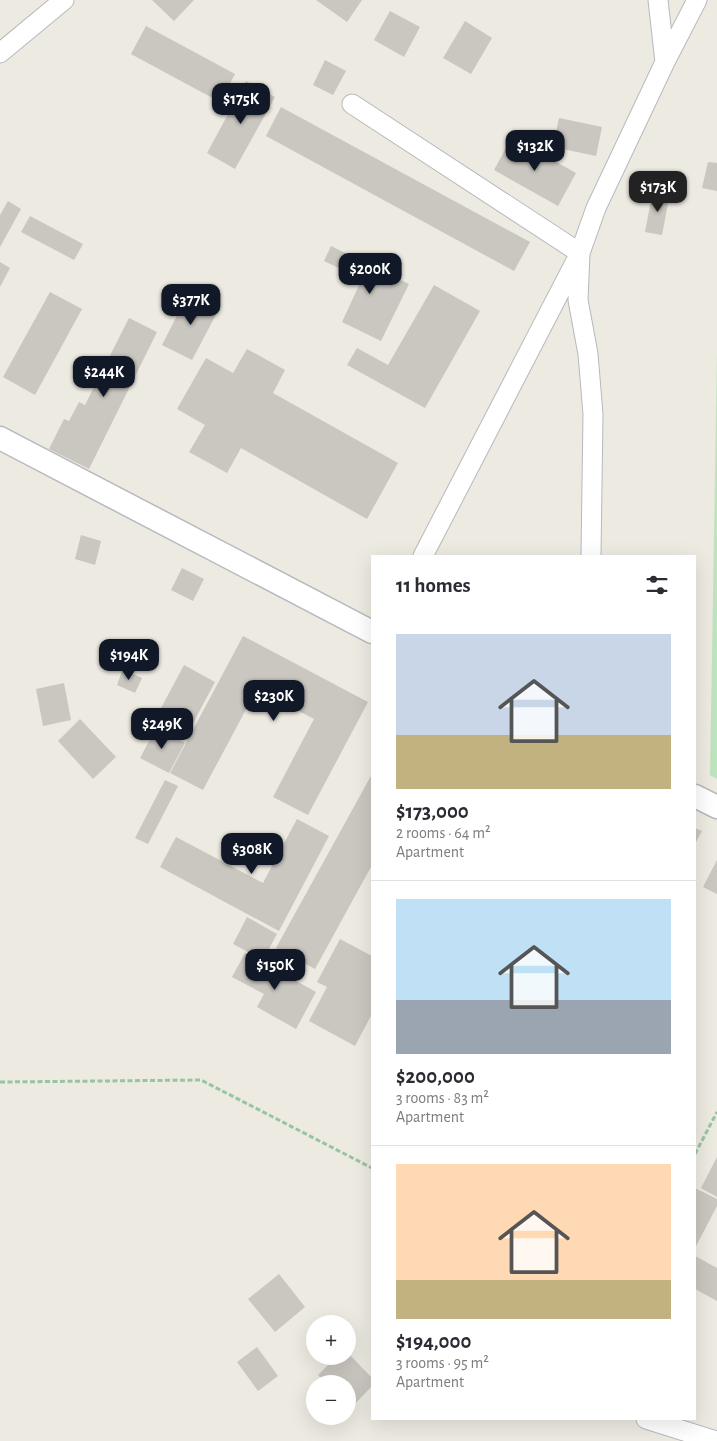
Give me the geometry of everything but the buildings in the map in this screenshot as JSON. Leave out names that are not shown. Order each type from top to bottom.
[{"type":"street","points":[[0,53],[64,0]]},
{"type":"street","points":[[658,0],[664,62]]},
{"type":"street","points":[[424,555],[580,253],[596,208],[664,62],[697,0]]},
{"type":"street","points":[[352,104],[580,253]]},
{"type":"street","points":[[580,253],[578,300],[588,354],[593,414],[591,555]]},
{"type":"street","points":[[0,438],[371,631]]},
{"type":"street","points":[[696,796],[717,807]]},
{"type":"street","points":[[649,1420],[716,1441]]},
{"type":"path","points":[[0,1082],[201,1080],[371,1167]]},
{"type":"path","points":[[696,1152],[717,1112]]},
{"type":"green space","points":[[717,353],[717,779],[710,775]]}]
